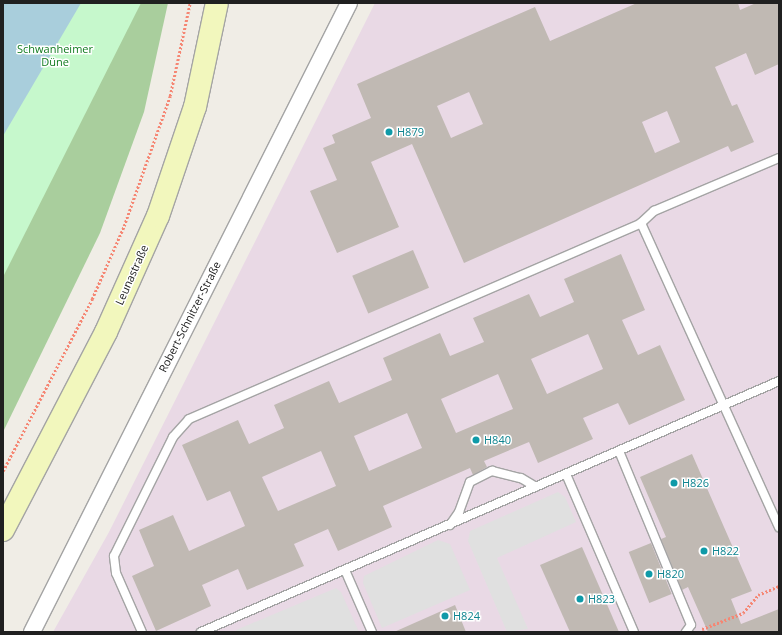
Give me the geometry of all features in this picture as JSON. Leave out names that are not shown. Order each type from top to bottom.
[{"type":"main road","name":"Leunastraße","points":[[3,530],[106,332],[158,216],[196,107],[217,3]]},
{"type":"street","name":"Robert-Schnitzer-Straße","points":[[32,632],[349,3]]},
{"type":"lane","points":[[142,632],[116,573],[114,556],[173,437],[189,419],[641,223],[654,211],[779,158]]},
{"type":"lane","points":[[641,223],[779,527]]},
{"type":"lane","points":[[201,632],[779,381]]},
{"type":"lane","points":[[619,451],[689,629]]},
{"type":"lane","points":[[450,525],[459,512],[470,482],[492,471],[521,478],[536,487]]},
{"type":"lane","points":[[566,474],[634,632]]},
{"type":"lane","points":[[345,570],[372,632]]},
{"type":"path","points":[[3,471],[92,299],[126,219],[170,96],[190,3]]},
{"type":"path","points":[[689,629],[704,630],[743,613],[758,595],[779,586]]},
{"type":"shaded area","points":[[375,3],[779,3],[779,632],[53,632],[109,532]]},
{"type":"shaded area","points":[[558,492],[565,497],[576,522],[497,558],[528,629],[507,632],[468,541],[470,531]]},
{"type":"shaded area","points":[[438,540],[450,544],[470,590],[382,628],[363,583],[364,576]]},
{"type":"shaded area","points":[[336,588],[341,592],[359,632],[237,632],[236,630]]},
{"type":"green space","name":"Schwanheimer Düne","points":[[3,3],[141,3],[3,277]]},
{"type":"green space","points":[[81,3],[168,3],[144,112],[100,233],[3,432],[3,136]]},
{"type":"water","points":[[3,3],[81,3],[3,136]]},
{"type":"building","points":[[637,3],[738,3],[740,10],[756,3],[779,3],[779,64],[755,75],[746,53],[715,67],[732,106],[737,104],[754,142],[731,152],[728,146],[464,263],[412,144],[371,162],[399,227],[337,253],[310,191],[337,180],[323,148],[335,143],[332,135],[371,118],[357,84],[535,7],[550,41]],"holes":[[[469,92],[483,124],[451,138],[437,106]],[[667,111],[680,142],[655,153],[642,122]]]},
{"type":"building","points":[[413,250],[429,288],[368,314],[352,276]]},
{"type":"building","name":"H840","points":[[621,254],[645,310],[622,320],[638,355],[660,345],[685,400],[629,425],[618,403],[583,418],[593,439],[538,463],[529,442],[484,461],[487,467],[473,475],[470,468],[383,506],[392,527],[338,551],[328,529],[294,544],[304,566],[247,590],[238,569],[202,585],[211,606],[156,631],[132,576],[154,566],[139,530],[173,515],[189,551],[245,526],[230,491],[207,501],[182,445],[238,420],[249,444],[284,428],[274,405],[329,381],[339,403],[392,380],[383,358],[440,333],[450,356],[484,342],[473,318],[529,294],[540,317],[574,302],[564,279]],"holes":[[[588,334],[603,369],[547,394],[531,359]],[[498,374],[513,409],[456,433],[441,399]],[[407,413],[422,448],[369,471],[354,436]],[[321,451],[336,486],[278,511],[262,477]]]},
{"type":"building","name":"H822","points":[[692,454],[752,591],[731,599],[741,624],[779,609],[779,632],[708,632],[688,587],[682,590],[661,539],[666,537],[640,477]]},
{"type":"building","name":"H820","points":[[651,543],[672,594],[649,603],[629,552]]},
{"type":"building","name":"H823","points":[[582,547],[619,632],[570,632],[540,565]]},
{"type":"building","name":"H824","points":[[455,605],[466,632],[394,632]]},
{"type":"place","name":"H879","points":[[389,132]]},
{"type":"place","name":"H840","points":[[476,440]]},
{"type":"place","name":"H826","points":[[674,483]]},
{"type":"place","name":"H822","points":[[704,551]]},
{"type":"place","name":"H820","points":[[649,574]]},
{"type":"place","name":"H823","points":[[580,599]]},
{"type":"place","name":"H824","points":[[445,616]]}]
